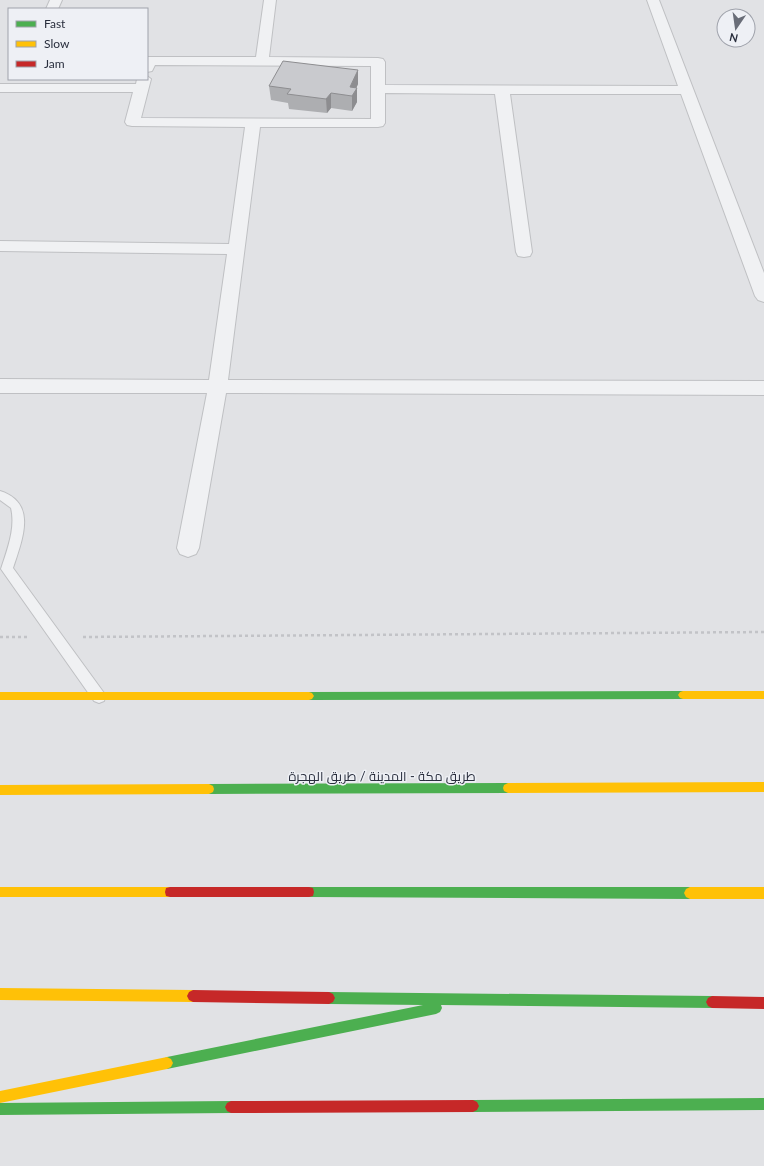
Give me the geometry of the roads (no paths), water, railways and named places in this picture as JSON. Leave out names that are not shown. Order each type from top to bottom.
[{"type":"main road","points":[[0,696],[764,695]]},
{"type":"main road","name":"طريق مكة - المدينة / طريق الهجرة","points":[[0,790],[764,787]]},
{"type":"main road","points":[[0,892],[764,893]]},
{"type":"main road","points":[[0,994],[764,1002]]},
{"type":"main road","points":[[0,1097],[480,999]]},
{"type":"main road","points":[[0,1109],[764,1104]]},
{"type":"street","points":[[262,61],[270,0]]},
{"type":"street","points":[[653,0],[764,296]]},
{"type":"street","points":[[0,88],[21,84],[143,84],[132,122],[378,123],[378,62],[149,61],[148,64]]},
{"type":"street","points":[[378,89],[687,90]]},
{"type":"street","points":[[502,89],[524,252]]},
{"type":"street","points":[[188,548],[218,386],[253,123]]},
{"type":"street","points":[[0,246],[236,249]]},
{"type":"street","points":[[0,386],[764,388]]},
{"type":"lane","points":[[0,495],[8,498],[17,507],[19,518],[13,552],[4,569],[98,697]]}]
